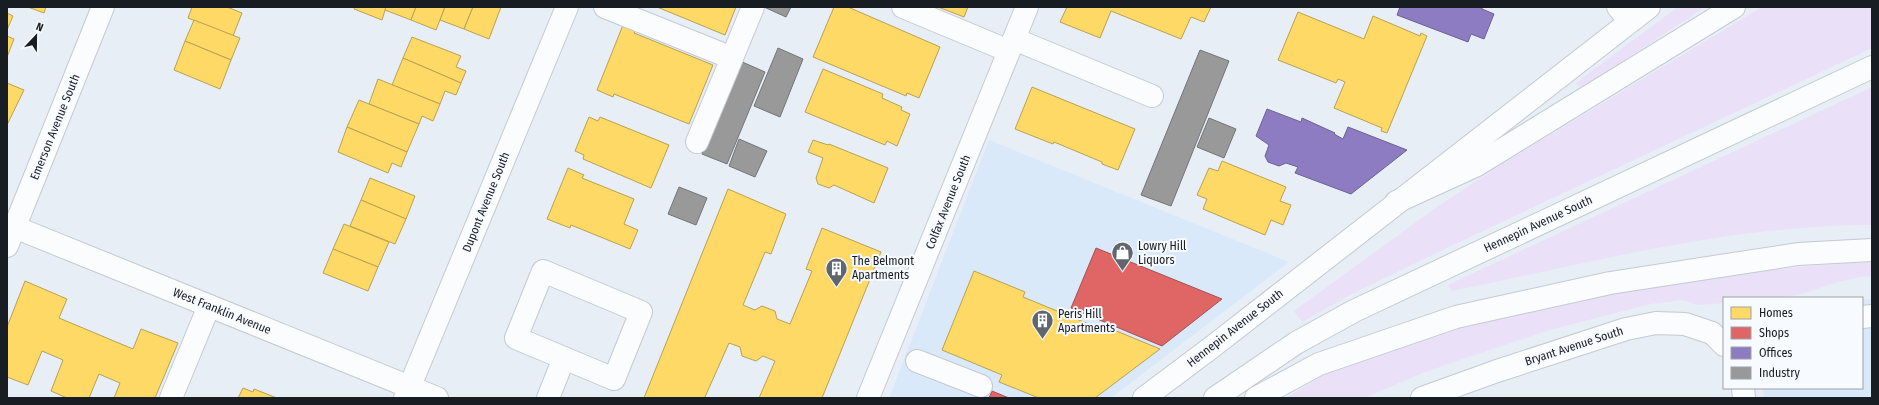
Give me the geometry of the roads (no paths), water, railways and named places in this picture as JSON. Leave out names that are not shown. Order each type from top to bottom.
[{"type":"main road","name":"Emerson Avenue South","points":[[10,233],[103,7]]},
{"type":"main road","name":"Dupont Avenue South","points":[[407,392],[567,7]]},
{"type":"main road","points":[[605,7],[732,58]]},
{"type":"main road","points":[[698,142],[752,7]]},
{"type":"main road","points":[[903,7],[1152,96]]},
{"type":"main road","name":"Colfax Avenue South","points":[[868,398],[1027,7]]},
{"type":"main road","name":"Hennepin Avenue South","points":[[1144,398],[1212,347],[1396,202],[1624,14],[1649,7]]},
{"type":"main road","points":[[1396,202],[1477,165],[1734,7]]},
{"type":"main road","name":"Hennepin Avenue South","points":[[1214,398],[1296,343],[1354,311],[1872,67]]},
{"type":"main road","name":"West Franklin Avenue","points":[[10,233],[209,306],[407,392],[437,398]]},
{"type":"main road","points":[[1256,398],[1319,364],[1456,317],[1610,283],[1798,254],[1872,250]]},
{"type":"main road","points":[[543,272],[641,312],[614,379],[564,358],[516,338],[543,272]]},
{"type":"main road","points":[[171,398],[209,306]]},
{"type":"main road","name":"Bryant Avenue South","points":[[1422,398],[1498,371],[1626,329],[1656,323],[1685,324],[1712,333],[1723,344]]},
{"type":"main road","points":[[548,398],[564,358]]},
{"type":"main road","points":[[917,360],[981,386]]},
{"type":"place","name":"Lowry Hill Liquors","points":[[1122,272]]},
{"type":"place","name":"The Belmont Apartments","points":[[836,288]]},
{"type":"place","name":"Peris Hill Apartments","points":[[1043,340]]}]
